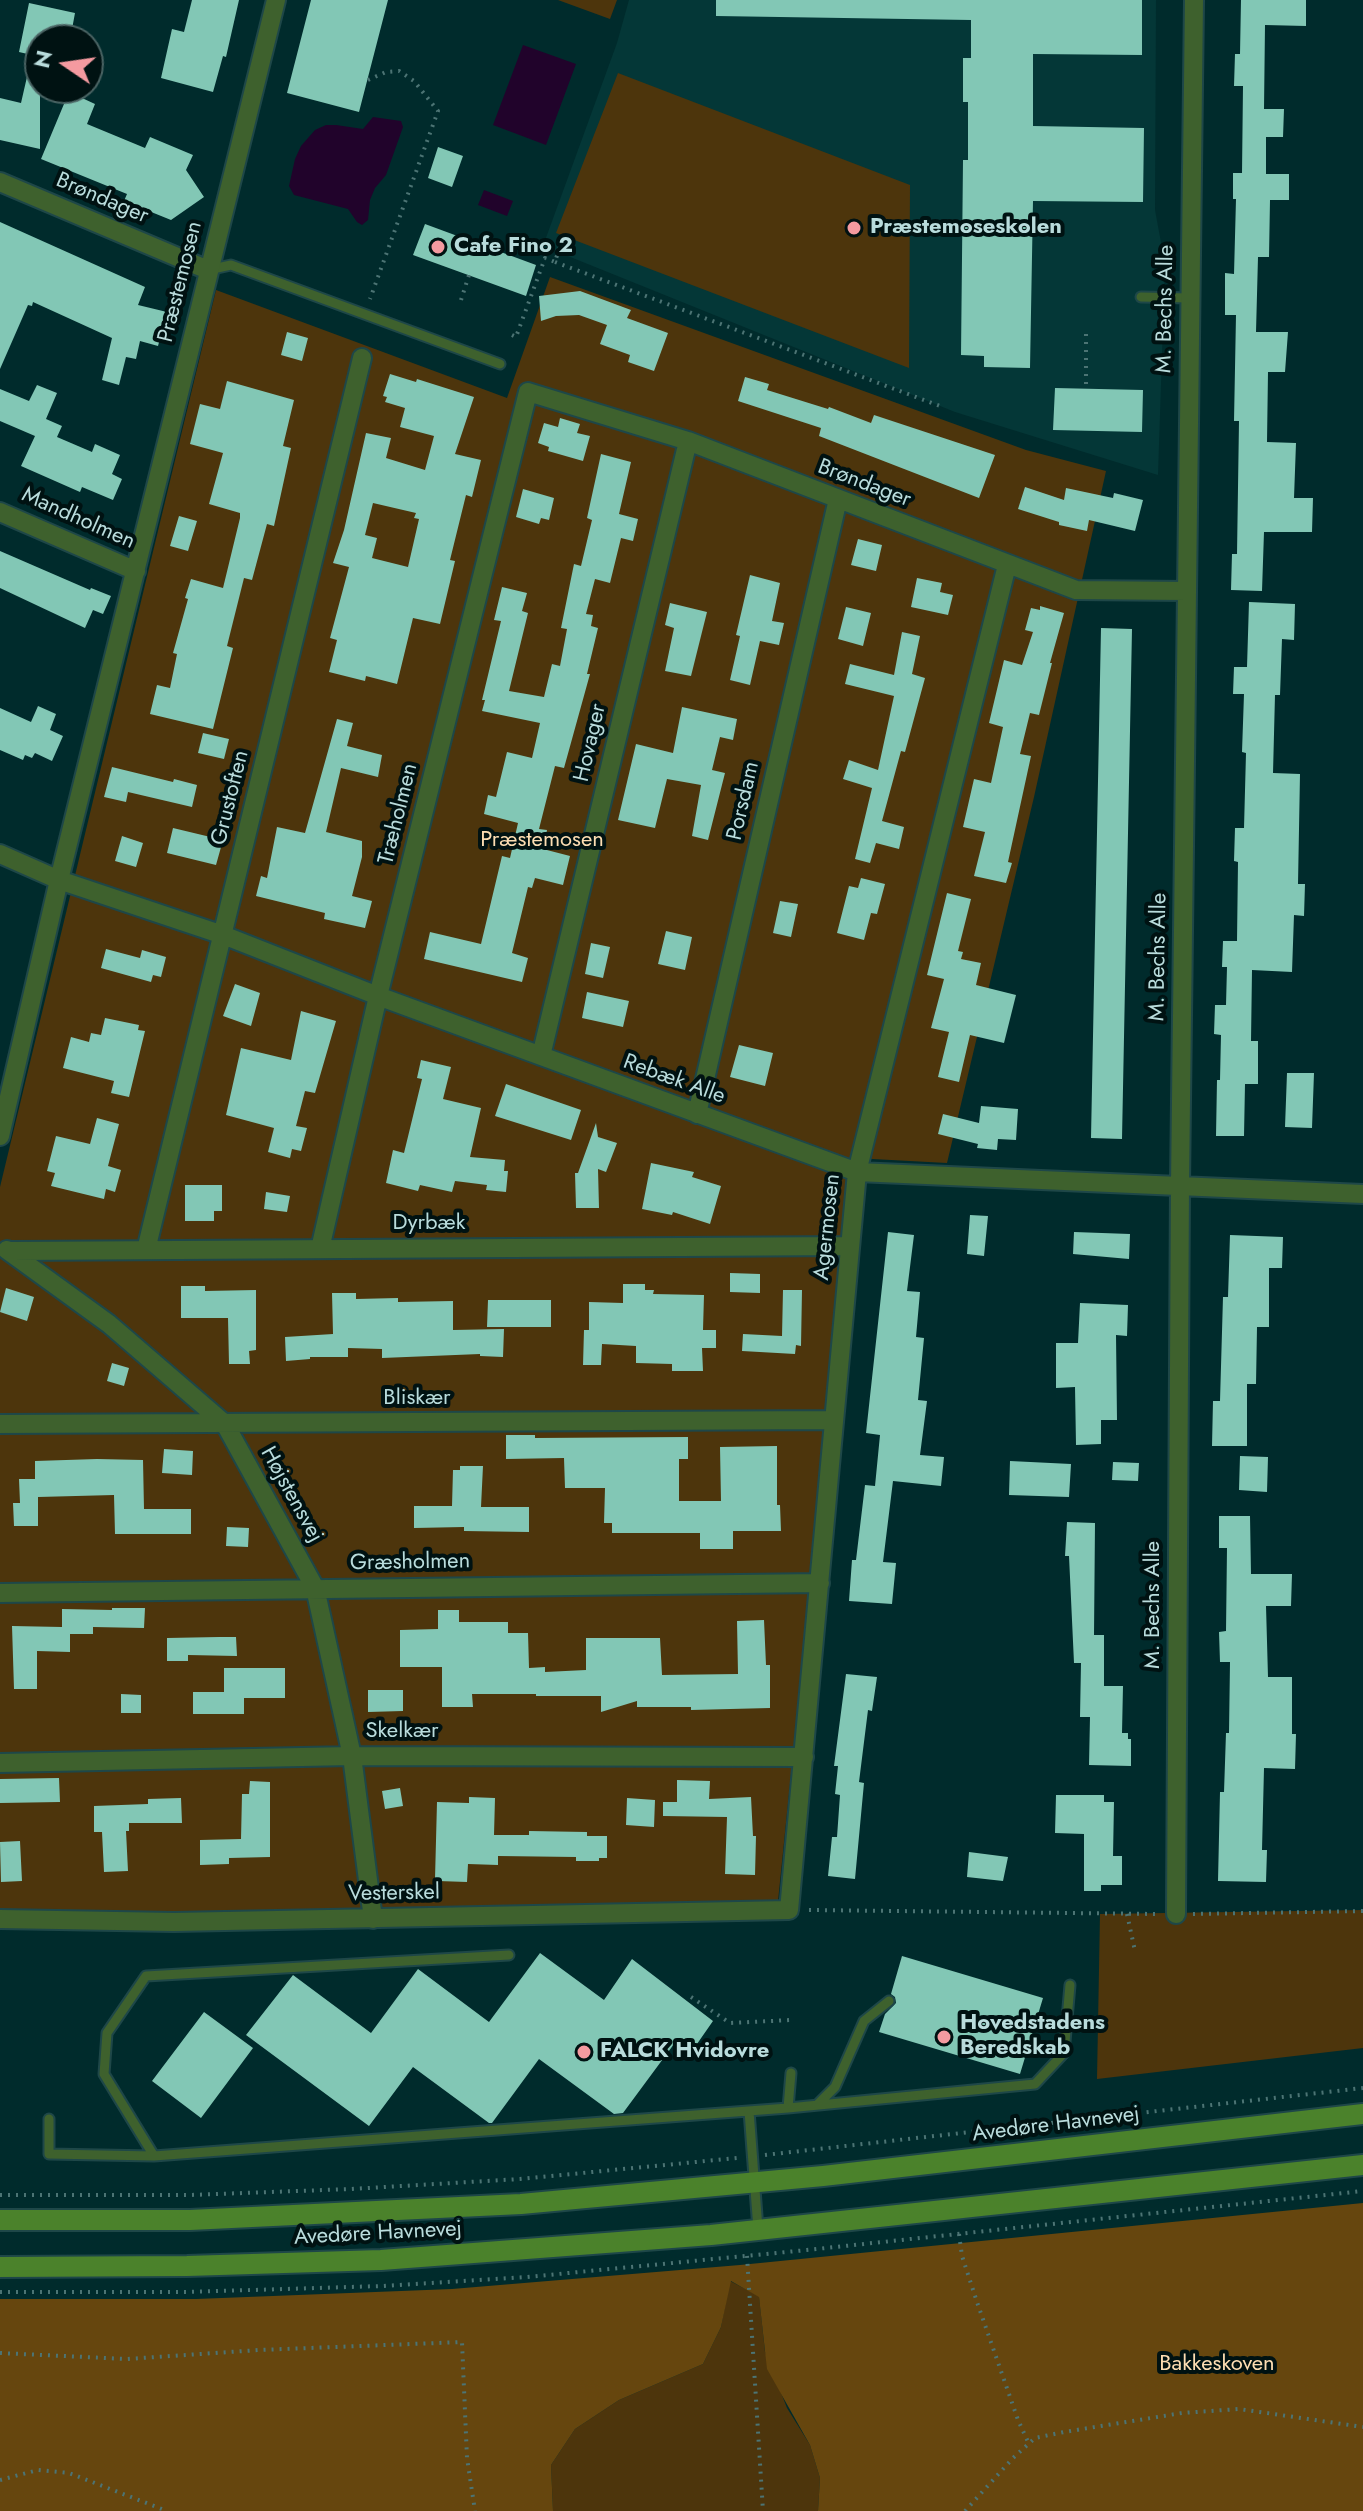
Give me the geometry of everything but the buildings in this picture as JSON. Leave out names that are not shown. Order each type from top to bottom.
[{"type":"street","name":"Præstemosen","points":[[0,1136],[59,880],[276,0]]},
{"type":"street","name":"M. Bechs Alle","points":[[1176,1914],[1180,1185],[1194,0]]},
{"type":"street","name":"Brøndager","points":[[0,182],[208,270]]},
{"type":"street","name":"Grustoften","points":[[146,1250],[362,358]]},
{"type":"street","name":"Brøndager","points":[[528,392],[688,441],[1062,585],[1089,592],[1187,591]]},
{"type":"street","name":"Træholmen","points":[[320,1249],[378,996],[528,392]]},
{"type":"street","name":"Hovager","points":[[541,1056],[688,441]]},
{"type":"street","name":"Porsdam","points":[[697,1114],[838,499]]},
{"type":"street","name":"Mandholmen","points":[[0,512],[136,571]]},
{"type":"street","name":"Agermosen","points":[[789,1910],[857,1172],[1007,565]]},
{"type":"street","name":"Rebæk Alle","points":[[0,854],[59,880],[223,935],[378,996],[857,1172],[1363,1194]]},
{"type":"street","name":"Dyrbæk","points":[[5,1250],[848,1246]]},
{"type":"street","name":"Højstensvej","points":[[5,1250],[109,1324],[225,1424],[315,1588],[352,1756],[373,1919]]},
{"type":"street","name":"Bliskær","points":[[0,1424],[834,1420]]},
{"type":"street","name":"Græsholmen","points":[[0,1593],[820,1583]]},
{"type":"street","name":"Skelkær","points":[[0,1763],[352,1756],[804,1757]]},
{"type":"street","name":"Vesterskel","points":[[0,1919],[174,1922],[789,1910]]},
{"type":"street","name":"Avedøre Havnevej","points":[[0,2220],[190,2220],[521,2204],[755,2183],[1363,2114]]},
{"type":"street","name":"Avedøre Havnevej","points":[[0,2267],[187,2266],[381,2260],[758,2229],[1363,2165]]},
{"type":"lane","name":"Brøndager","points":[[208,270],[231,265],[500,364]]},
{"type":"lane","points":[[1141,297],[1190,298]]},
{"type":"lane","points":[[154,2156],[104,2074],[107,2033],[146,1976],[509,1955]]},
{"type":"lane","name":"Avedøre Havnevej","points":[[49,2119],[49,2154],[154,2156],[788,2108],[1035,2084],[1064,2053],[1070,1985]]},
{"type":"lane","points":[[817,2105],[835,2087],[864,2021],[889,2001]]},
{"type":"lane","points":[[788,2108],[791,2073]]},
{"type":"lane","points":[[749,2111],[758,2229]]},
{"type":"path","points":[[364,315],[438,111],[414,81],[399,71],[386,72],[368,80]]},
{"type":"path","points":[[555,262],[563,236]]},
{"type":"path","points":[[481,244],[483,238],[526,253],[531,238]]},
{"type":"path","points":[[512,335],[516,337],[545,258],[940,406]]},
{"type":"path","points":[[461,300],[469,275]]},
{"type":"path","points":[[1086,332],[1086,384]]},
{"type":"path","points":[[789,1910],[1127,1914],[1363,1911]]},
{"type":"path","points":[[1127,1914],[1135,1951]]},
{"type":"path","points":[[691,1997],[730,2023],[791,2020]]},
{"type":"path","points":[[0,2195],[190,2195],[520,2179],[1363,2088]]},
{"type":"path","points":[[959,2234],[962,2256],[977,2302],[1029,2444]]},
{"type":"path","points":[[747,2256],[763,2511]]},
{"type":"path","points":[[0,2353],[127,2359],[462,2342],[467,2458],[475,2511]]},
{"type":"path","points":[[965,2511],[1035,2438],[1182,2413],[1239,2409],[1363,2427]]},
{"type":"path","points":[[0,2480],[38,2470],[69,2473],[167,2511]]},
{"type":"shaded area","name":"Præstemoseskolen","points":[[629,0],[1156,0],[1155,210],[1165,264],[1158,475],[955,412],[543,246],[617,43]]},
{"type":"shaded area","points":[[523,45],[576,64],[546,145],[493,125]]},
{"type":"shaded area","points":[[373,117],[401,121],[403,127],[386,175],[370,200],[368,220],[362,225],[348,209],[294,195],[289,186],[295,159],[301,146],[315,130],[326,125],[363,129]]},
{"type":"shaded area","points":[[484,190],[513,201],[507,216],[478,205]]},
{"type":"green space","points":[[558,0],[617,0],[610,19]]},
{"type":"green space","points":[[618,73],[910,185],[909,368],[556,233]]},
{"type":"green space","name":"Præstemosen","points":[[550,277],[1026,450],[1106,471],[1034,797],[947,1163],[854,1158],[778,1901],[0,1922],[0,1187],[216,290],[507,398]]},
{"type":"green space","points":[[1363,1910],[1363,2048],[1097,2079],[1100,1914]]},
{"type":"green space","name":"Bakkeskoven","points":[[1363,2203],[1363,2511],[818,2511],[820,2478],[810,2445],[767,2369],[759,2297],[731,2281],[721,2327],[703,2364],[619,2400],[575,2429],[551,2465],[553,2511],[0,2511],[0,2299],[196,2299],[452,2289],[740,2265]]},
{"type":"green space","points":[[730,2281],[759,2296],[765,2352],[787,2408],[810,2445],[820,2478],[818,2511],[553,2511],[551,2465],[575,2429],[619,2400],[703,2364],[721,2327]]},
{"type":"place","name":"Præstemoseskolen","points":[[854,228]]},
{"type":"place","name":"Cafe Fino 2","points":[[438,247]]},
{"type":"place","name":"Hovedstadens Beredskab","points":[[944,2037]]},
{"type":"place","name":"FALCK Hvidovre","points":[[584,2052]]}]
